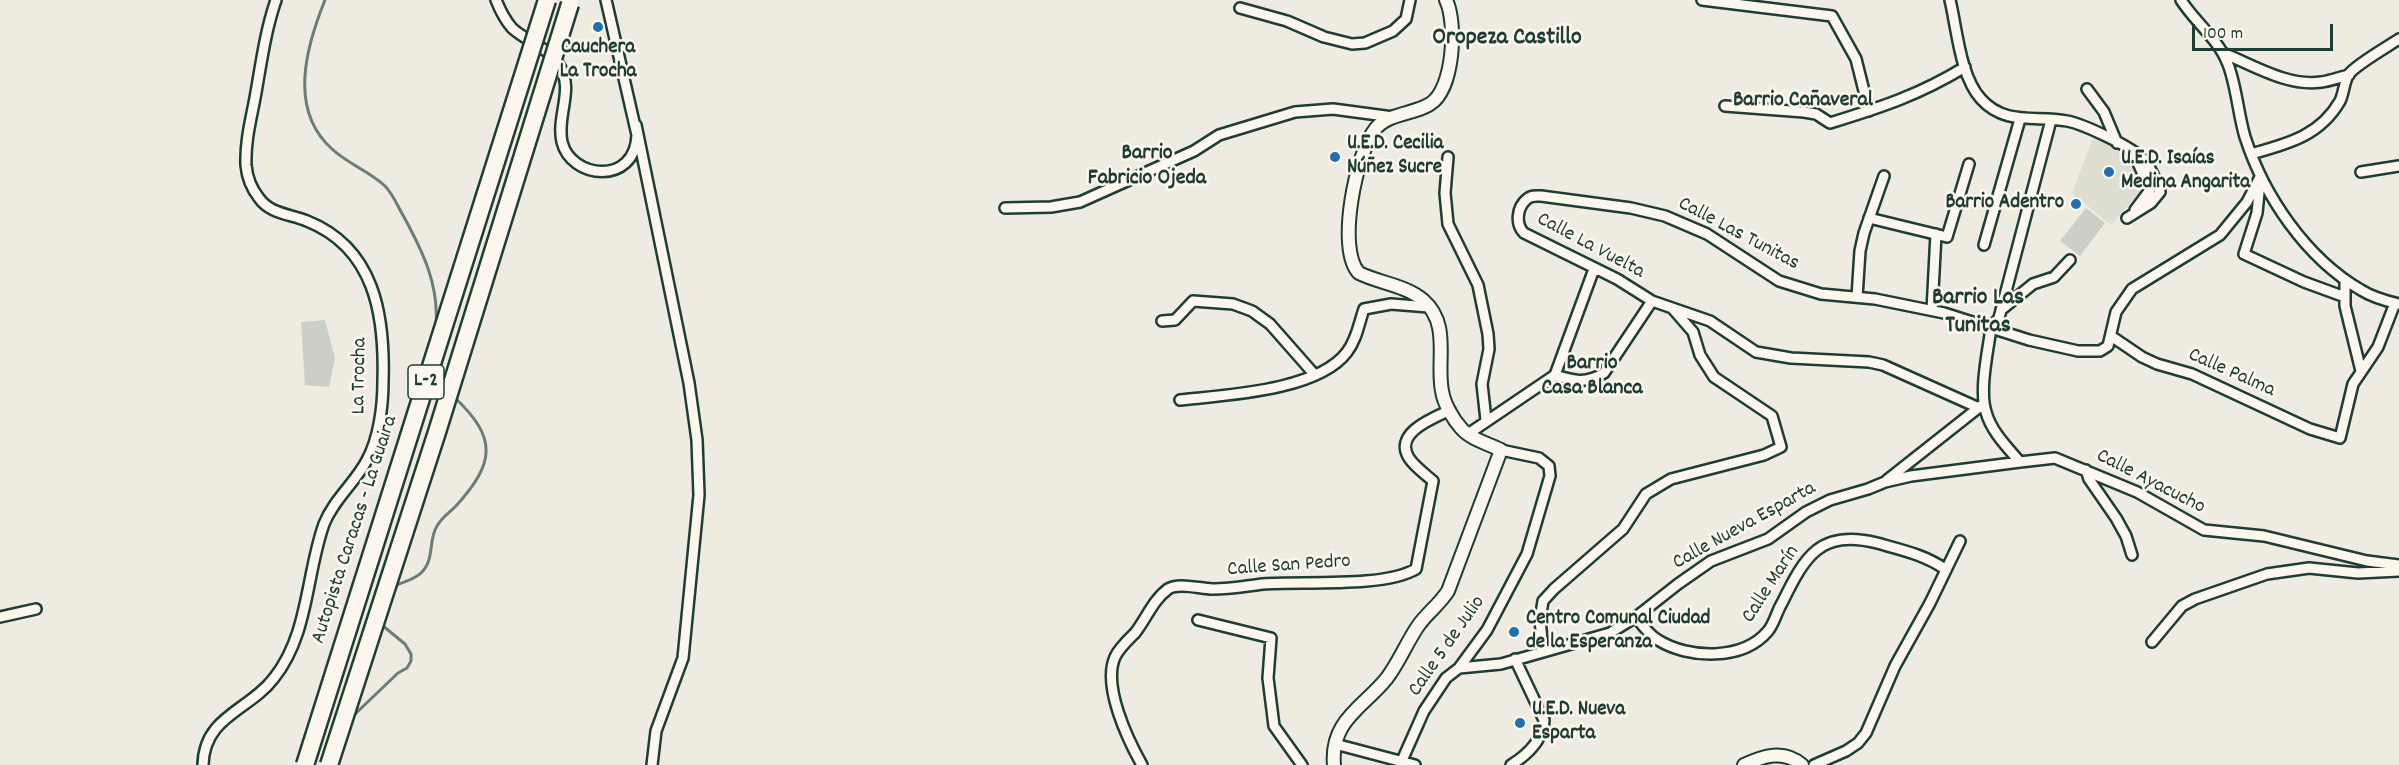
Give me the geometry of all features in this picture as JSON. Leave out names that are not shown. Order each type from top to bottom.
[{"type":"highway","name":"Autopista Caracas - La Guaira","points":[[305,765],[547,0]]},
{"type":"highway","name":"L-2","points":[[329,765],[437,432],[570,4]]},
{"type":"street","name":"La Trocha","points":[[203,765],[206,744],[218,724],[264,690],[274,679],[288,656],[299,628],[325,523],[336,501],[370,453],[378,425],[382,396],[383,360],[378,306],[370,280],[352,255],[332,234],[305,220],[267,207],[260,200],[248,179],[247,142],[264,44],[276,0]]},
{"type":"street","points":[[496,0],[511,27],[545,49],[560,65],[566,86],[561,141],[572,158],[587,168],[602,172],[621,167],[627,163],[634,151],[636,125]]},
{"type":"street","points":[[606,0],[636,125],[689,383],[697,440],[699,495],[683,658],[656,731],[652,765]]},
{"type":"street","points":[[1240,8],[1287,21],[1324,37],[1352,44],[1365,43],[1393,31],[1406,19],[1410,0]]},
{"type":"street","points":[[1334,765],[1335,744],[1343,725],[1354,710],[1386,679],[1419,625],[1448,591],[1501,450],[1468,434],[1450,410],[1442,390],[1443,360],[1440,330],[1429,307],[1413,294],[1359,273],[1354,268],[1351,258],[1351,212],[1360,157],[1366,142],[1378,125],[1434,102],[1444,86],[1452,36],[1452,17],[1446,0]]},
{"type":"street","points":[[1702,0],[1832,16],[1856,59],[1869,111]]},
{"type":"street","points":[[1950,0],[1956,38],[1965,67],[1981,99],[2005,116],[2066,121],[2126,147],[2143,159],[2155,178],[2160,192],[2151,203],[2127,218],[2150,190],[2126,147],[2087,89]]},
{"type":"street","points":[[2181,0],[2223,53],[2230,70],[2235,100],[2251,154],[2260,177],[2306,244],[2345,280],[2363,291],[2397,304],[2378,347],[2361,371]]},
{"type":"street","points":[[2223,53],[2274,75],[2298,81],[2322,82],[2349,75],[2399,39]]},
{"type":"street","points":[[1725,106],[1804,112],[1816,114],[1830,123],[1931,87],[1965,67]]},
{"type":"street","points":[[2251,154],[2294,142],[2316,130],[2328,119],[2341,99],[2349,75]]},
{"type":"street","points":[[1005,208],[1051,207],[1080,202],[1194,151],[1219,135],[1295,112],[1333,109],[1395,117]]},
{"type":"street","points":[[1984,245],[2020,119]]},
{"type":"street","points":[[2020,462],[1995,430],[1982,406],[1991,328],[1999,318],[2051,120]]},
{"type":"street","points":[[1448,157],[1444,193],[1448,224],[1478,285],[1488,334],[1489,349],[1482,384],[1486,420]]},
{"type":"street","points":[[1869,218],[1947,237],[1969,165]]},
{"type":"street","points":[[2361,172],[2399,166]]},
{"type":"street","points":[[1857,297],[1860,251],[1884,177]]},
{"type":"street","points":[[2260,177],[2257,213],[2244,254],[2304,282],[2345,297]]},
{"type":"street","points":[[2111,336],[2116,312],[2133,289],[2220,235],[2247,202],[2260,177]]},
{"type":"street","name":"Calle Las Tunitas","points":[[1517,221],[1525,200],[1531,196],[1650,212],[1694,227],[1779,281],[1821,294],[1857,297],[1932,310],[2029,340],[2078,351],[2100,351],[2108,346],[2111,336]]},
{"type":"street","name":"Calle La Vuelta","points":[[1517,221],[1519,229],[1524,233],[1617,279],[1652,301],[1710,321],[1756,352],[1791,358],[1860,361],[1883,365],[1982,406]]},
{"type":"street","points":[[1932,310],[1936,234]]},
{"type":"street","points":[[2001,310],[2033,284],[2054,277],[2070,260]]},
{"type":"street","points":[[1468,434],[1555,375],[1594,269]]},
{"type":"street","points":[[2345,280],[2345,306],[2361,371]]},
{"type":"street","points":[[1162,321],[1175,320],[1193,301],[1245,308],[1270,324],[1314,374]]},
{"type":"street","points":[[1555,375],[1584,382],[1604,374],[1652,301]]},
{"type":"street","points":[[1180,400],[1268,390],[1314,374],[1330,366],[1348,351],[1364,309],[1391,304],[1429,307]]},
{"type":"street","points":[[1543,650],[1540,609],[1547,595],[1623,529],[1646,494],[1671,479],[1764,455],[1781,447],[1772,416],[1714,377],[1700,355],[1693,332],[1673,309]]},
{"type":"street","name":"Calle Palma","points":[[2111,336],[2150,360],[2192,374],[2310,429],[2340,438],[2353,384],[2361,371]]},
{"type":"street","points":[[1885,482],[1982,406]]},
{"type":"street","name":"Calle San Pedro","points":[[1142,765],[1119,714],[1111,679],[1115,657],[1167,590],[1176,586],[1226,589],[1262,584],[1371,580],[1404,575],[1416,569],[1433,481],[1410,459],[1406,452],[1406,443],[1409,435],[1416,428],[1450,410]]},
{"type":"street","name":"Calle 5 de Julio","points":[[1401,764],[1424,711],[1446,678],[1459,668],[1487,630],[1527,554],[1550,476],[1549,466],[1539,458],[1501,450]]},
{"type":"street","name":"Calle Ayacucho","points":[[1885,482],[1931,472],[2055,459],[2137,492],[2204,530],[2264,536],[2367,561],[2399,565]]},
{"type":"street","points":[[2086,470],[2089,479],[2126,536],[2132,555]]},
{"type":"street","name":"Calle Nueva Esparta","points":[[1459,668],[1501,664],[1543,650],[1610,633],[1636,617],[1711,561],[1768,539],[1806,512],[1830,500],[1885,482]]},
{"type":"street","name":"Calle Marín","points":[[1636,617],[1651,635],[1672,646],[1686,651],[1717,653],[1746,646],[1759,640],[1769,630],[1792,583],[1809,558],[1818,548],[1833,540],[1853,538],[1887,546],[1931,559],[1945,569]]},
{"type":"street","points":[[1814,765],[1846,751],[1866,733],[1895,666],[1930,603],[1960,541]]},
{"type":"street","points":[[2152,642],[2182,606],[2195,599],[2267,574],[2309,568],[2358,573],[2399,571]]},
{"type":"street","points":[[0,617],[36,609]]},
{"type":"street","points":[[1198,621],[1271,638],[1268,678],[1274,726],[1302,765]]},
{"type":"street","points":[[1510,765],[1529,751],[1544,728],[1544,720],[1515,659]]},
{"type":"street","points":[[1335,744],[1401,764],[1414,765]]},
{"type":"street","points":[[1744,765],[1758,759],[1779,755],[1802,765]]},
{"type":"shaded area","name":"U.E.D. Isaías Medina Angarita","points":[[2094,135],[2118,150],[2132,155],[2143,189],[2111,225],[2072,193]]},
{"type":"shaded area","points":[[2086,208],[2105,223],[2080,256],[2060,241]]},
{"type":"shaded area","points":[[325,320],[335,358],[329,387],[305,385],[301,322]]},
{"type":"waterway","points":[[325,0],[307,58],[305,97],[310,116],[318,133],[332,149],[379,181],[393,197],[428,269],[435,296],[436,325]]},
{"type":"waterway","points":[[436,370],[444,386]]},
{"type":"waterway","points":[[393,587],[415,577],[425,568],[437,526],[469,491],[484,463],[486,451],[484,438],[478,425],[454,397]]},
{"type":"waterway","points":[[353,716],[398,673],[407,668],[411,661],[411,654],[405,644],[383,626],[382,622]]},
{"type":"place","name":"Cauchera La Trocha","points":[[598,27]]},
{"type":"place","name":"U.E.D. Cecilia Núñez Sucre","points":[[1335,157]]},
{"type":"place","name":"U.E.D. Isaías Medina Angarita","points":[[2109,172]]},
{"type":"place","name":"Barrio Adentro","points":[[2076,204]]},
{"type":"place","name":"Centro Comunal Ciudad de la Esperanza","points":[[1514,632]]},
{"type":"place","name":"U.E.D. Nueva Esparta","points":[[1520,723]]},
{"type":"district","name":"Oropeza Castillo","points":[[1507,40]]},
{"type":"district","name":"Barrio Cañaveral","points":[[1803,102]]},
{"type":"district","name":"Barrio Fabricio Ojeda","points":[[1147,168]]},
{"type":"district","name":"Barrio Las Tunitas","points":[[1978,314]]},
{"type":"district","name":"Barrio Casa Blanca","points":[[1592,378]]}]
